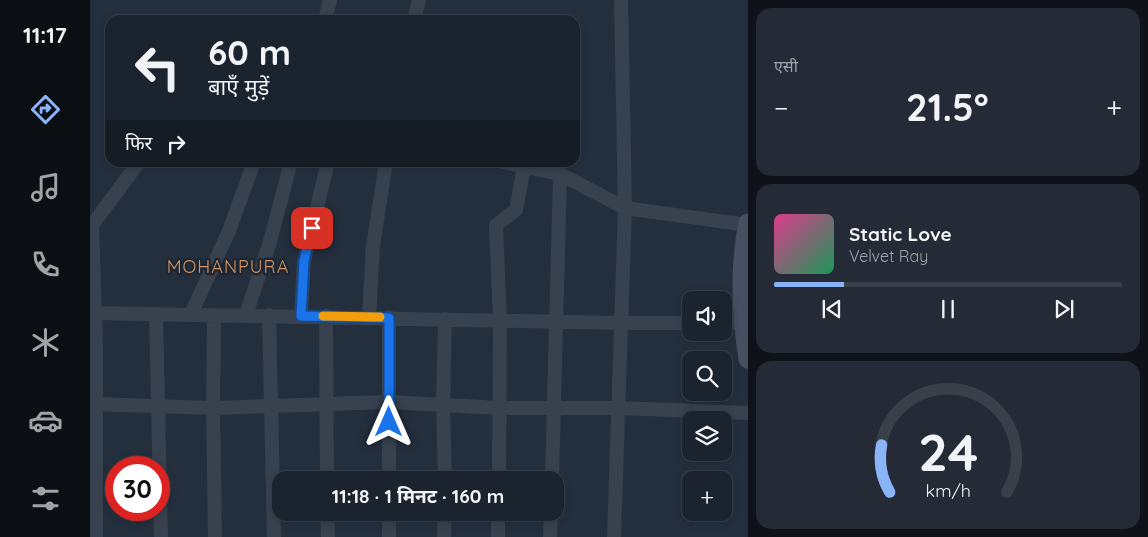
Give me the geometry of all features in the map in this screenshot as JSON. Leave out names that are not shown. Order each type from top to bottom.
[{"type":"street","points":[[326,15],[330,0]]},
{"type":"street","points":[[415,15],[419,0]]},
{"type":"street","points":[[614,537],[625,208],[621,0]]},
{"type":"street","points":[[96,537],[91,226],[135,167]]},
{"type":"street","points":[[191,314],[229,231],[252,167]]},
{"type":"street","points":[[246,315],[290,167]]},
{"type":"street","points":[[301,316],[304,261],[327,167]]},
{"type":"street","points":[[369,317],[373,246],[385,167]]},
{"type":"street","points":[[499,471],[500,320],[496,225],[516,210],[524,167],[560,174],[625,208],[748,224],[733,323],[748,359]]},
{"type":"street","points":[[552,471],[560,174]]},
{"type":"street","points":[[92,313],[682,323]]},
{"type":"street","points":[[156,314],[160,406],[161,537]]},
{"type":"street","points":[[214,315],[215,537]]},
{"type":"street","points":[[269,315],[274,537]]},
{"type":"street","points":[[326,316],[327,471]]},
{"type":"street","points":[[389,318],[389,471]]},
{"type":"street","points":[[445,319],[443,405],[445,471]]},
{"type":"street","points":[[94,400],[160,406],[213,408],[389,402],[500,408],[618,408],[748,413]]},
{"type":"street","points":[[327,521],[328,537]]},
{"type":"street","points":[[389,521],[389,537]]},
{"type":"street","points":[[444,537],[445,521]]},
{"type":"street","points":[[498,521],[498,537]]},
{"type":"street","points":[[550,537],[551,521]]},
{"type":"slow traffic","points":[[323,316],[380,317]]},
{"type":"district","name":"MOHANPURA","points":[[228,266]]},
{"type":"route","points":[[312,228],[304,261],[301,316],[389,318],[389,422]]}]
